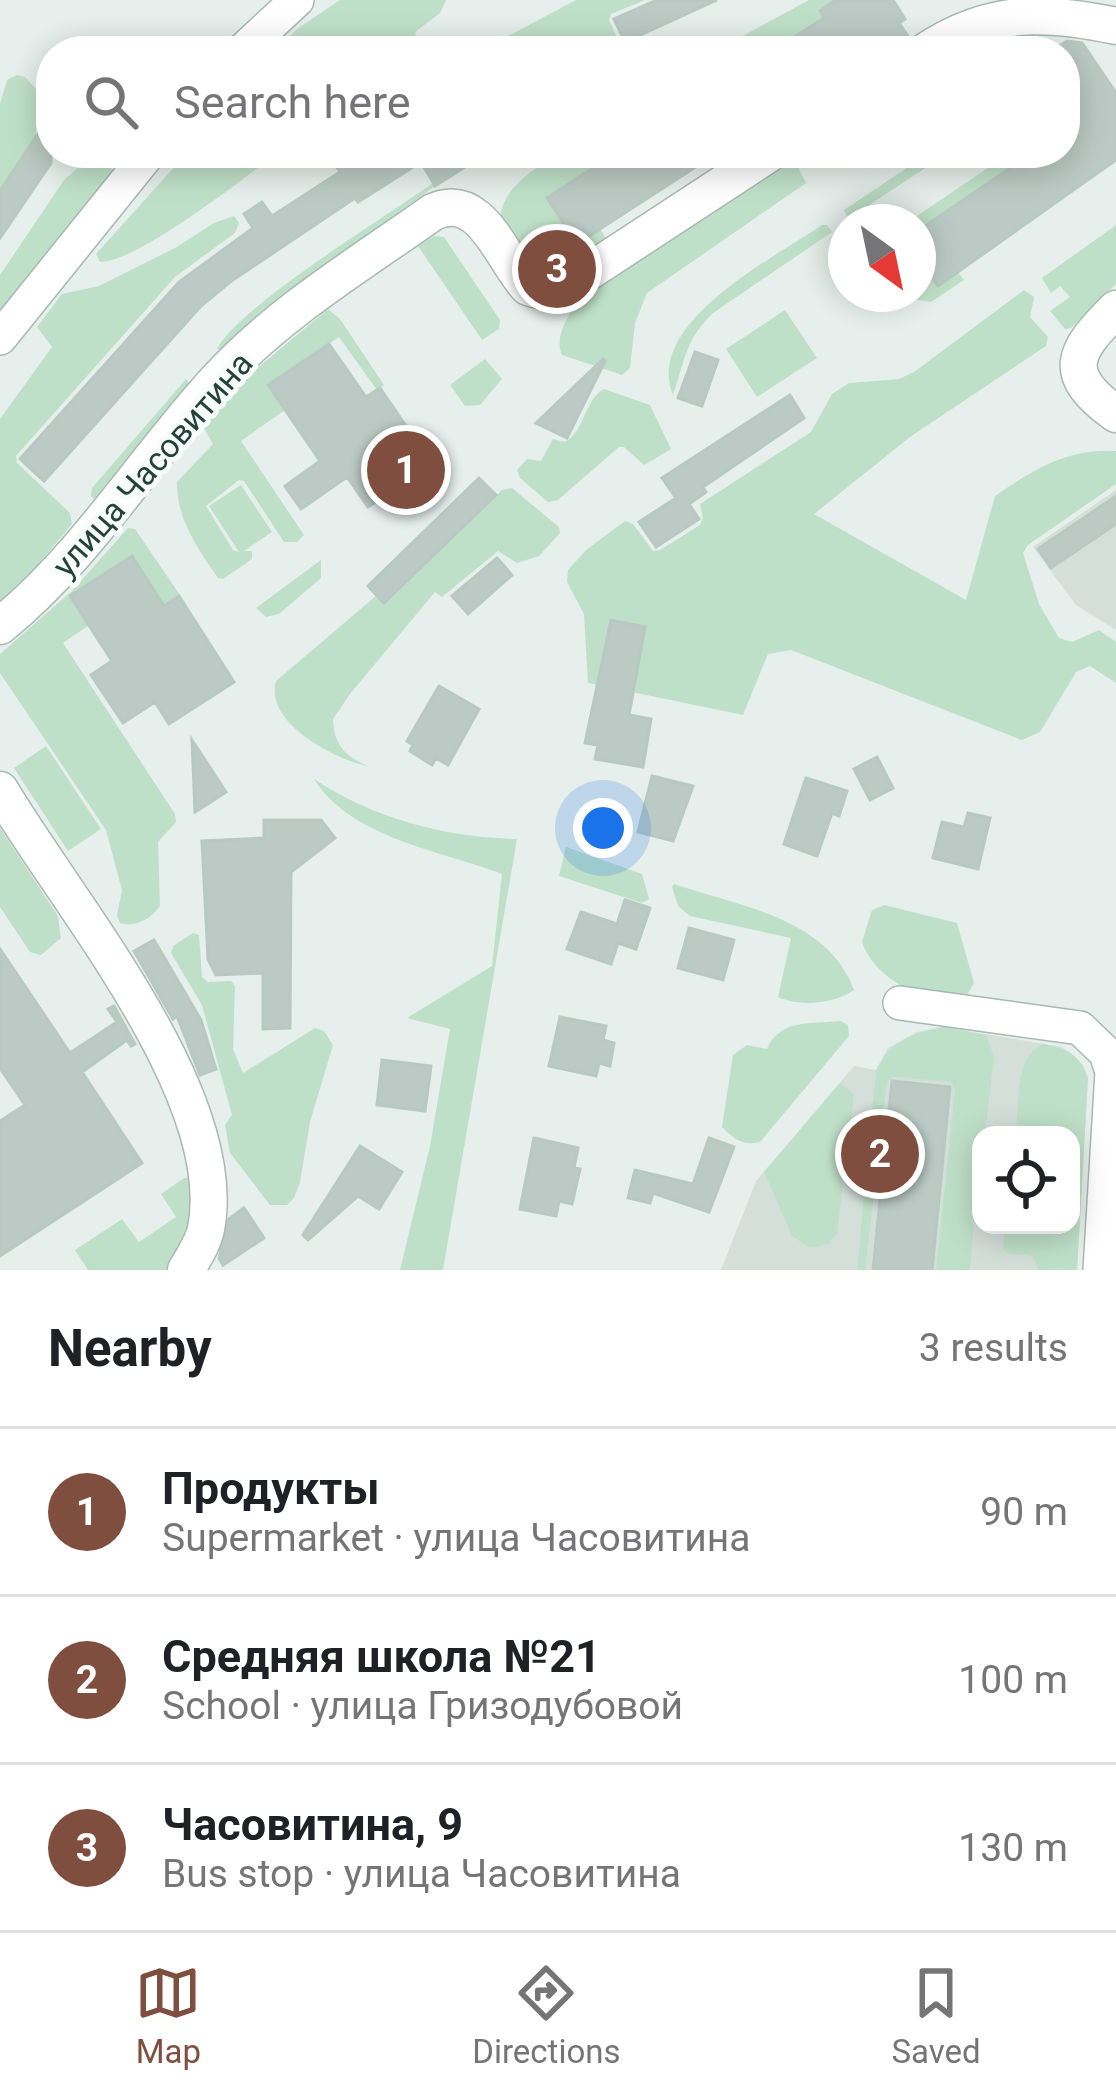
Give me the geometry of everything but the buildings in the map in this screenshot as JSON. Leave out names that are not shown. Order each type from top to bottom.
[{"type":"street","points":[[258,36],[297,0]]},
{"type":"street","points":[[954,36],[1010,16],[1032,14],[1116,26]]},
{"type":"street","points":[[0,338],[137,168]]},
{"type":"street","name":"улица Часовитина","points":[[0,626],[56,577],[219,377],[297,308],[433,212],[459,206],[476,214],[528,286],[553,291],[747,168]]},
{"type":"street","points":[[1116,309],[1086,339],[1078,363],[1085,385],[1116,414]]},
{"type":"street","points":[[0,790],[147,1016],[182,1083],[202,1151],[207,1202],[206,1230],[187,1270]]},
{"type":"street","points":[[900,1003],[1080,1028],[1106,1053],[1112,1072],[1100,1270]]},
{"type":"shaded area","points":[[1116,490],[1116,630],[1076,605],[1033,547]]},
{"type":"shaded area","points":[[943,1027],[1062,1047],[1083,1065],[1088,1078],[1080,1218],[1080,1126],[972,1126],[972,1234],[1079,1234],[1077,1270],[721,1270],[756,1181],[854,1066],[876,1070],[888,1048],[917,1032]]},
{"type":"green space","points":[[340,0],[446,0],[440,13],[415,32],[417,36],[290,36]]},
{"type":"green space","points":[[576,0],[645,0],[611,14],[616,36],[508,36]]},
{"type":"green space","points":[[809,0],[836,0],[820,11],[827,22],[801,36],[743,36]]},
{"type":"green space","points":[[17,75],[36,89],[36,136],[0,191],[0,104],[7,80]]},
{"type":"green space","points":[[78,168],[111,168],[114,178],[0,322],[0,275],[64,180]]},
{"type":"green space","points":[[173,168],[258,168],[140,248],[100,262],[96,254]]},
{"type":"green space","points":[[537,168],[593,168],[547,198],[577,244],[600,229],[607,240],[563,267],[539,271],[500,217],[514,187]]},
{"type":"green space","points":[[778,168],[798,168],[806,183],[647,293],[635,323],[630,368],[622,375],[562,355],[561,333],[580,300]]},
{"type":"green space","points":[[907,168],[925,168],[871,204],[853,204]]},
{"type":"green space","points":[[988,168],[1010,168],[936,219],[935,204]]},
{"type":"green space","points":[[433,183],[435,186],[284,294],[223,349],[217,349],[230,331],[282,287]]},
{"type":"green space","points":[[234,216],[239,223],[235,233],[175,277],[16,456],[17,463],[70,513],[72,524],[0,601],[0,419],[52,347],[37,327],[62,294],[99,286]]},
{"type":"green space","points":[[822,225],[828,226],[828,235],[703,323],[687,352],[673,395],[669,368],[677,343],[695,318],[746,274]]},
{"type":"green space","points":[[1116,225],[1116,284],[1065,329],[1050,311],[1070,297],[1060,286],[1051,293],[1042,278]]},
{"type":"green space","points":[[434,236],[444,237],[500,320],[499,329],[482,340],[418,246]]},
{"type":"green space","points":[[936,264],[958,272],[964,280],[936,299]]},
{"type":"green space","points":[[1024,290],[1034,297],[1030,317],[1048,337],[1046,346],[910,437],[814,514],[966,600],[995,496],[1052,463],[1082,453],[1116,451],[1116,484],[1023,553],[1039,604],[1059,638],[1072,642],[1099,630],[1116,642],[1116,683],[1090,666],[1076,672],[1040,732],[1022,740],[791,650],[768,654],[743,715],[588,683],[584,614],[567,582],[568,570],[586,550],[625,521],[633,524],[653,551],[660,550],[700,525],[700,504],[811,432],[832,394],[849,383],[899,379],[914,372]]},
{"type":"green space","points":[[328,309],[340,319],[384,385],[377,390],[339,337],[269,385],[285,410],[241,441],[304,535],[297,542],[284,542],[239,480],[206,506],[233,550],[239,552],[209,506],[241,485],[272,532],[244,551],[252,551],[252,559],[218,578],[184,521],[177,482],[213,444],[203,426],[232,389]]},
{"type":"green space","points":[[785,310],[817,358],[757,397],[726,349]]},
{"type":"green space","points":[[485,359],[502,379],[480,405],[465,406],[450,385]]},
{"type":"green space","points":[[186,379],[191,385],[98,502],[91,496],[92,488]]},
{"type":"green space","points":[[604,389],[650,405],[671,449],[644,465],[619,447],[558,500],[548,502],[517,470],[527,459],[541,461],[553,439],[565,442],[572,437],[592,400]]},
{"type":"green space","points":[[512,488],[559,527],[560,533],[539,556],[517,563],[498,551],[442,597],[435,592],[350,694],[333,719],[336,736],[347,753],[367,766],[321,747],[291,725],[275,696],[276,681],[377,595],[386,603],[502,490]]},
{"type":"green space","points":[[128,528],[135,529],[180,595],[164,606],[132,557],[71,596],[89,625],[63,643],[175,814],[176,822],[158,842],[160,906],[131,924],[120,923],[117,915],[122,890],[106,830],[0,673],[0,654],[72,591]]},
{"type":"green space","points":[[321,560],[321,578],[279,614],[266,617],[256,608]]},
{"type":"green space","points":[[46,746],[101,829],[68,851],[14,768]]},
{"type":"green space","points":[[314,779],[361,805],[411,823],[517,839],[443,1270],[400,1270],[430,1146],[450,1029],[407,1018],[492,966],[502,874],[374,829],[330,799]]},
{"type":"green space","points":[[0,828],[58,916],[61,938],[41,955],[30,952],[0,907]]},
{"type":"green space","points":[[566,847],[642,874],[649,899],[642,903],[559,876]]},
{"type":"green space","points":[[674,884],[753,908],[803,931],[824,946],[854,990],[817,1002],[778,997],[791,938],[690,916],[678,906]]},
{"type":"green space","points":[[884,905],[957,923],[974,983],[967,995],[936,998],[920,994],[878,968],[862,942],[872,910]]},
{"type":"green space","points":[[193,933],[199,935],[202,977],[208,982],[231,981],[235,986],[233,1049],[243,1073],[315,1028],[324,1031],[333,1045],[310,1122],[300,1182],[287,1205],[270,1205],[230,1153],[225,1125],[232,1115],[202,1005],[171,953],[173,946]]},
{"type":"green space","points":[[840,1021],[848,1025],[849,1036],[760,1142],[739,1140],[722,1127],[733,1055],[747,1045],[767,1049],[788,1028]]},
{"type":"green space","points":[[943,1027],[986,1035],[994,1056],[986,1126],[972,1126],[970,1270],[936,1270],[955,1090],[951,1082],[893,1077],[887,1081],[865,1270],[857,1270],[876,1070],[889,1052],[921,1032]]},
{"type":"green space","points":[[1043,1044],[1071,1054],[1088,1078],[1080,1218],[1080,1126],[1016,1126],[1023,1071],[1034,1050]]},
{"type":"green space","points":[[840,1083],[854,1094],[837,1234],[828,1244],[810,1248],[792,1236],[764,1172]]},
{"type":"green space","points":[[190,1178],[193,1227],[170,1270],[88,1270],[75,1250],[122,1219],[139,1242],[176,1217],[161,1194]]},
{"type":"green space","points":[[1005,1234],[1079,1234],[1077,1270],[1038,1270],[1033,1256],[1007,1253]]},
{"type":"place","name":"Часовитина, 9","points":[[557,269]]},
{"type":"place","name":"Продукты","points":[[406,470]]},
{"type":"place","name":"Средняя школа №21","points":[[880,1154]]}]
